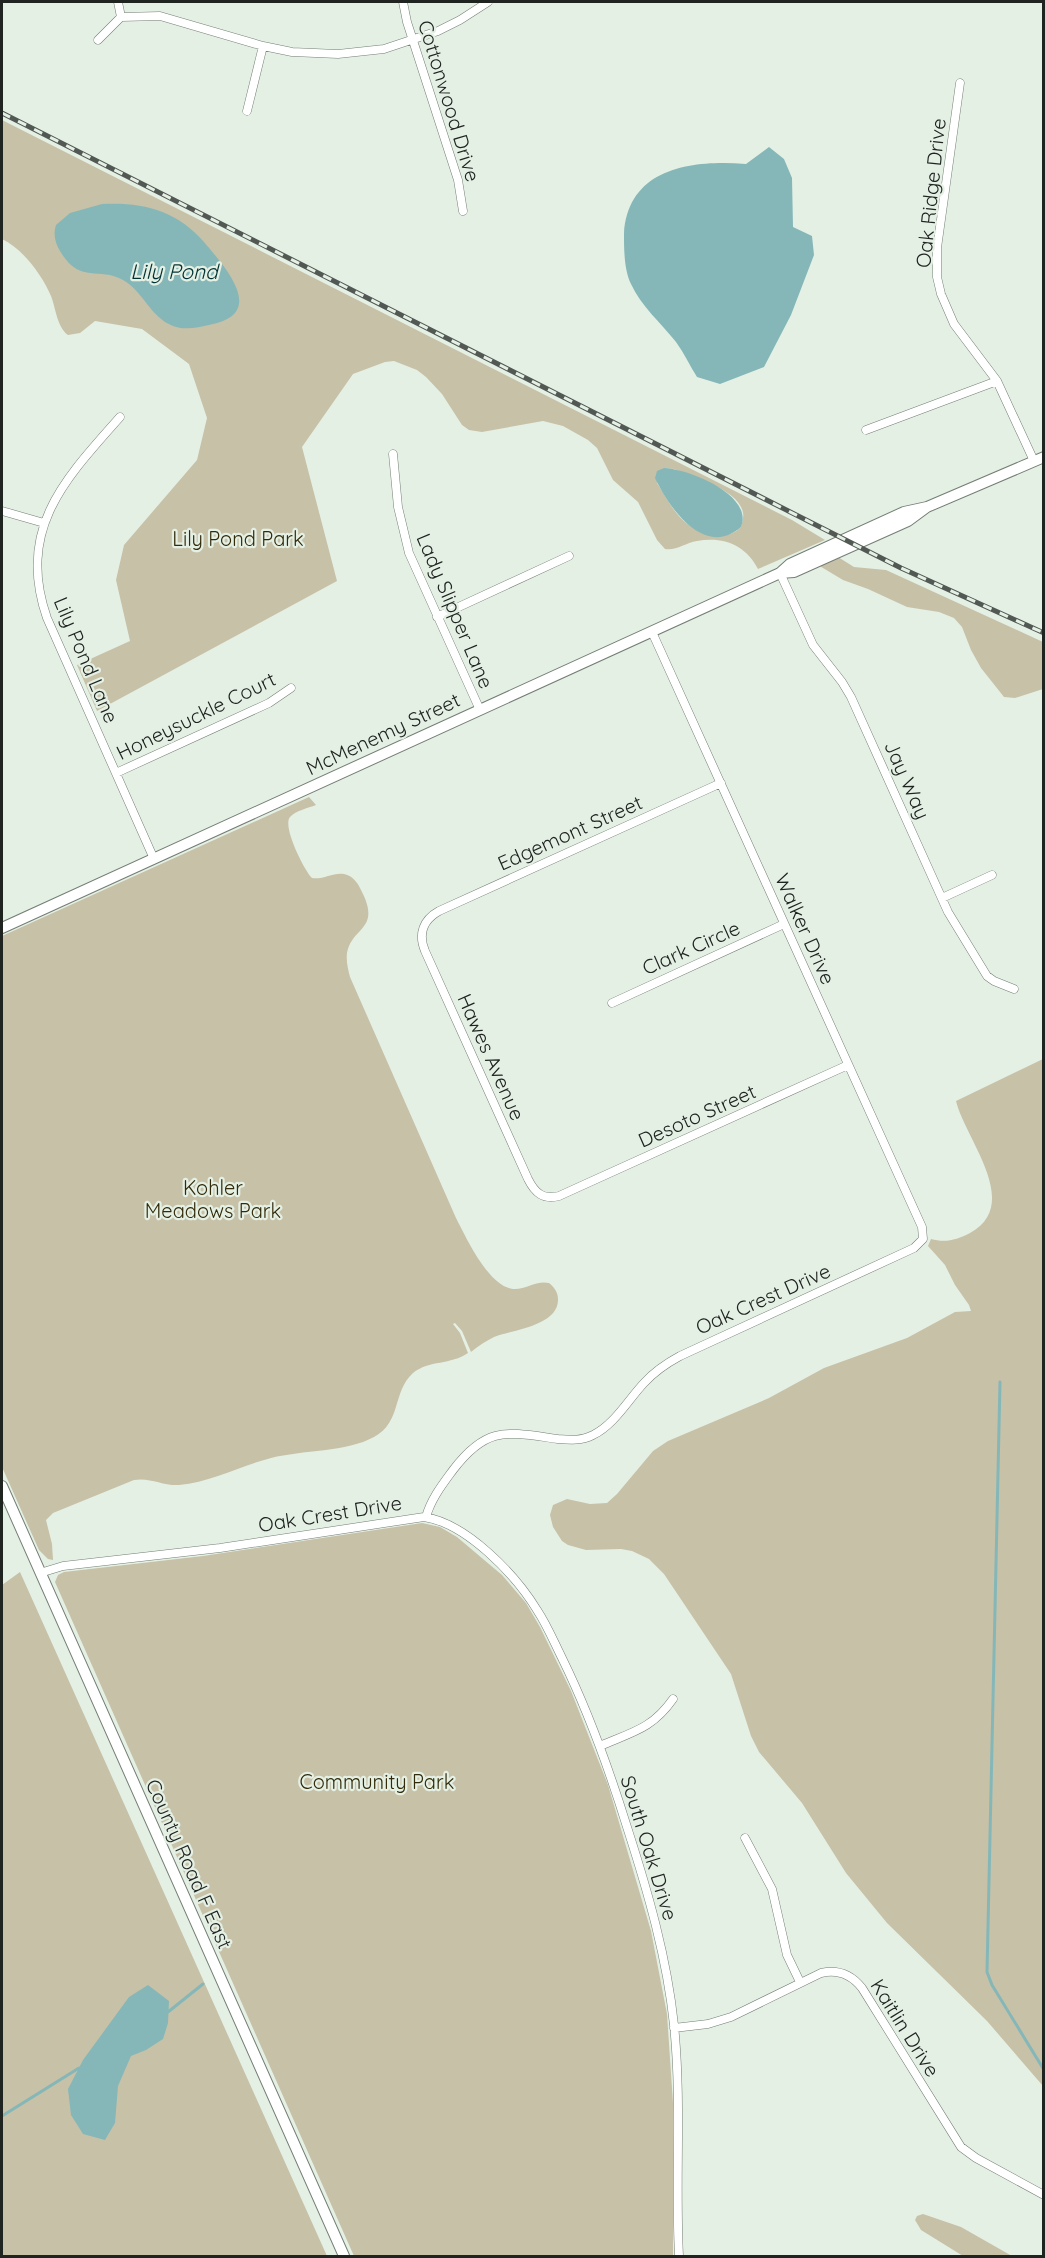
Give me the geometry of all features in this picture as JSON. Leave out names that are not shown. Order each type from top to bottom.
[{"type":"street","points":[[118,2],[121,17]]},
{"type":"street","name":"Cottonwood Drive","points":[[403,2],[412,39],[458,180],[464,210]]},
{"type":"street","points":[[98,39],[121,17],[160,16],[292,52],[338,54],[384,49],[438,31],[488,2]]},
{"type":"street","points":[[247,111],[264,46]]},
{"type":"street","name":"Oak Ridge Drive","points":[[960,83],[938,248],[937,277],[940,294],[954,324],[997,381],[1039,459]]},
{"type":"street","points":[[866,430],[997,381]]},
{"type":"street","name":"Lily Pond Lane","points":[[120,417],[64,483],[55,497],[44,523],[38,569],[45,611],[154,859]]},
{"type":"street","name":"Lady Slipper Lane","points":[[393,454],[403,534],[414,565],[480,710]]},
{"type":"street","name":"McMenemy Street","points":[[3,924],[154,859],[780,573],[794,572],[908,521],[927,507],[1039,459]]},
{"type":"street","points":[[2,511],[44,523]]},
{"type":"street","points":[[437,617],[569,556]]},
{"type":"street","name":"Jay Way","points":[[780,573],[811,642],[849,693],[954,924],[985,974],[994,981],[1014,989]]},
{"type":"street","name":"Walker Drive","points":[[652,632],[922,1227],[922,1240]]},
{"type":"street","name":"Honeysuckle Court","points":[[116,773],[269,703],[291,688]]},
{"type":"street","name":"Edgemont Street","points":[[434,914],[721,783]]},
{"type":"street","points":[[942,898],[992,875]]},
{"type":"street","name":"Hawes Avenue","points":[[434,914],[422,930],[421,941],[425,951],[531,1185],[543,1197],[559,1196]]},
{"type":"street","name":"Clark Circle","points":[[612,1003],[784,924]]},
{"type":"street","name":"Desoto Street","points":[[559,1196],[848,1065]]},
{"type":"street","name":"Oak Crest Drive","points":[[40,1573],[59,1566],[163,1555],[426,1517],[438,1490],[466,1454],[479,1443],[508,1434],[567,1440],[592,1436],[608,1424],[652,1375],[676,1358],[914,1248],[922,1240]]},
{"type":"street","name":"County Road F East","points":[[2,1486],[344,2256]]},
{"type":"street","name":"South Oak Drive","points":[[426,1517],[445,1523],[461,1533],[499,1564],[526,1593],[543,1620],[566,1666],[600,1746],[629,1832],[657,1930],[674,2028],[680,2112],[679,2256]]},
{"type":"street","points":[[600,1746],[652,1723],[673,1699]]},
{"type":"street","points":[[745,1838],[772,1890],[787,1955],[800,1982]]},
{"type":"street","name":"Kaitlin Drive","points":[[674,2028],[708,2024],[731,2017],[816,1974],[829,1971],[841,1972],[856,1981],[961,2147],[976,2158],[1044,2194]]},
{"type":"green space","name":"Lily Pond Park","points":[[2,120],[792,520],[825,540],[758,569],[740,548],[725,541],[697,541],[673,549],[665,549],[657,540],[638,502],[613,480],[597,448],[588,440],[563,426],[543,421],[482,432],[469,430],[462,425],[442,394],[426,377],[417,370],[394,361],[385,362],[353,374],[302,447],[337,581],[97,711],[77,665],[130,641],[116,580],[124,545],[197,460],[207,418],[189,364],[142,329],[95,321],[80,333],[68,335],[64,332],[51,296],[37,271],[17,249],[2,239]],"holes":[[[664,468],[674,469],[714,485],[734,498],[743,513],[741,527],[730,534],[719,535],[700,531],[684,522],[657,483]]]},
{"type":"green space","points":[[838,557],[854,567],[886,570],[1043,642],[1043,689],[1015,698],[1004,697],[981,668],[962,627],[954,618],[939,612],[907,607],[843,580],[818,565]]},
{"type":"green space","name":"Kohler Meadows Park","points":[[309,797],[316,805],[298,811],[290,817],[288,822],[291,838],[299,858],[312,878],[336,874],[350,876],[355,880],[367,903],[367,920],[354,937],[347,953],[350,977],[456,1218],[479,1260],[495,1279],[513,1289],[544,1282],[549,1283],[557,1294],[556,1308],[543,1321],[494,1337],[471,1352],[462,1331],[455,1323],[453,1324],[460,1333],[468,1353],[426,1366],[413,1373],[402,1389],[389,1423],[383,1431],[363,1442],[271,1458],[214,1477],[179,1485],[134,1480],[53,1513],[46,1520],[53,1560],[48,1559],[39,1550],[2,1467],[2,936]]},
{"type":"green space","points":[[1043,1059],[1043,2086],[987,2021],[887,1923],[846,1873],[802,1803],[759,1752],[751,1736],[731,1674],[664,1574],[649,1559],[632,1551],[586,1550],[568,1545],[562,1541],[553,1527],[550,1515],[553,1505],[567,1499],[590,1504],[607,1503],[653,1451],[668,1441],[769,1398],[824,1368],[907,1338],[955,1312],[971,1311],[945,1265],[928,1246],[931,1239],[951,1240],[970,1233],[985,1221],[991,1205],[991,1189],[986,1170],[956,1101]]},
{"type":"green space","name":"Community Park","points":[[422,1523],[440,1527],[457,1537],[502,1575],[526,1603],[571,1691],[608,1785],[651,1931],[667,2014],[673,2103],[673,2256],[354,2256],[55,1582],[58,1575],[64,1572],[203,1556]]},
{"type":"green space","points":[[20,1572],[327,2256],[2,2256],[2,1585]]},
{"type":"green space","points":[[923,2214],[961,2227],[1012,2256],[963,2256],[921,2230],[915,2220],[917,2216]]},
{"type":"water","points":[[769,147],[784,159],[792,178],[793,227],[812,236],[814,255],[791,315],[764,367],[720,384],[697,377],[676,342],[635,292],[627,272],[625,259],[624,234],[628,212],[637,194],[650,181],[667,172],[705,164],[746,164]]},
{"type":"water","name":"Lily Pond","points":[[102,204],[145,207],[158,210],[182,222],[204,242],[230,275],[239,299],[237,310],[229,318],[213,324],[193,328],[173,326],[158,317],[136,291],[123,280],[75,268],[67,261],[57,245],[56,225],[70,213]]},
{"type":"water","points":[[664,468],[703,479],[729,495],[738,504],[742,515],[741,527],[728,535],[714,537],[690,526],[669,503],[655,478],[657,471]]},
{"type":"water","points":[[148,1985],[169,2001],[168,2023],[163,2039],[131,2056],[118,2086],[115,2123],[105,2140],[83,2134],[71,2115],[68,2089],[83,2060],[129,1997]]},
{"type":"waterway","points":[[1000,1382],[987,1972],[992,1985],[1044,2070]]},
{"type":"waterway","points":[[168,2012],[203,1984]]},
{"type":"waterway","points":[[2,2116],[79,2068]]},
{"type":"railway","points":[[2,113],[901,568],[1044,633]]}]
